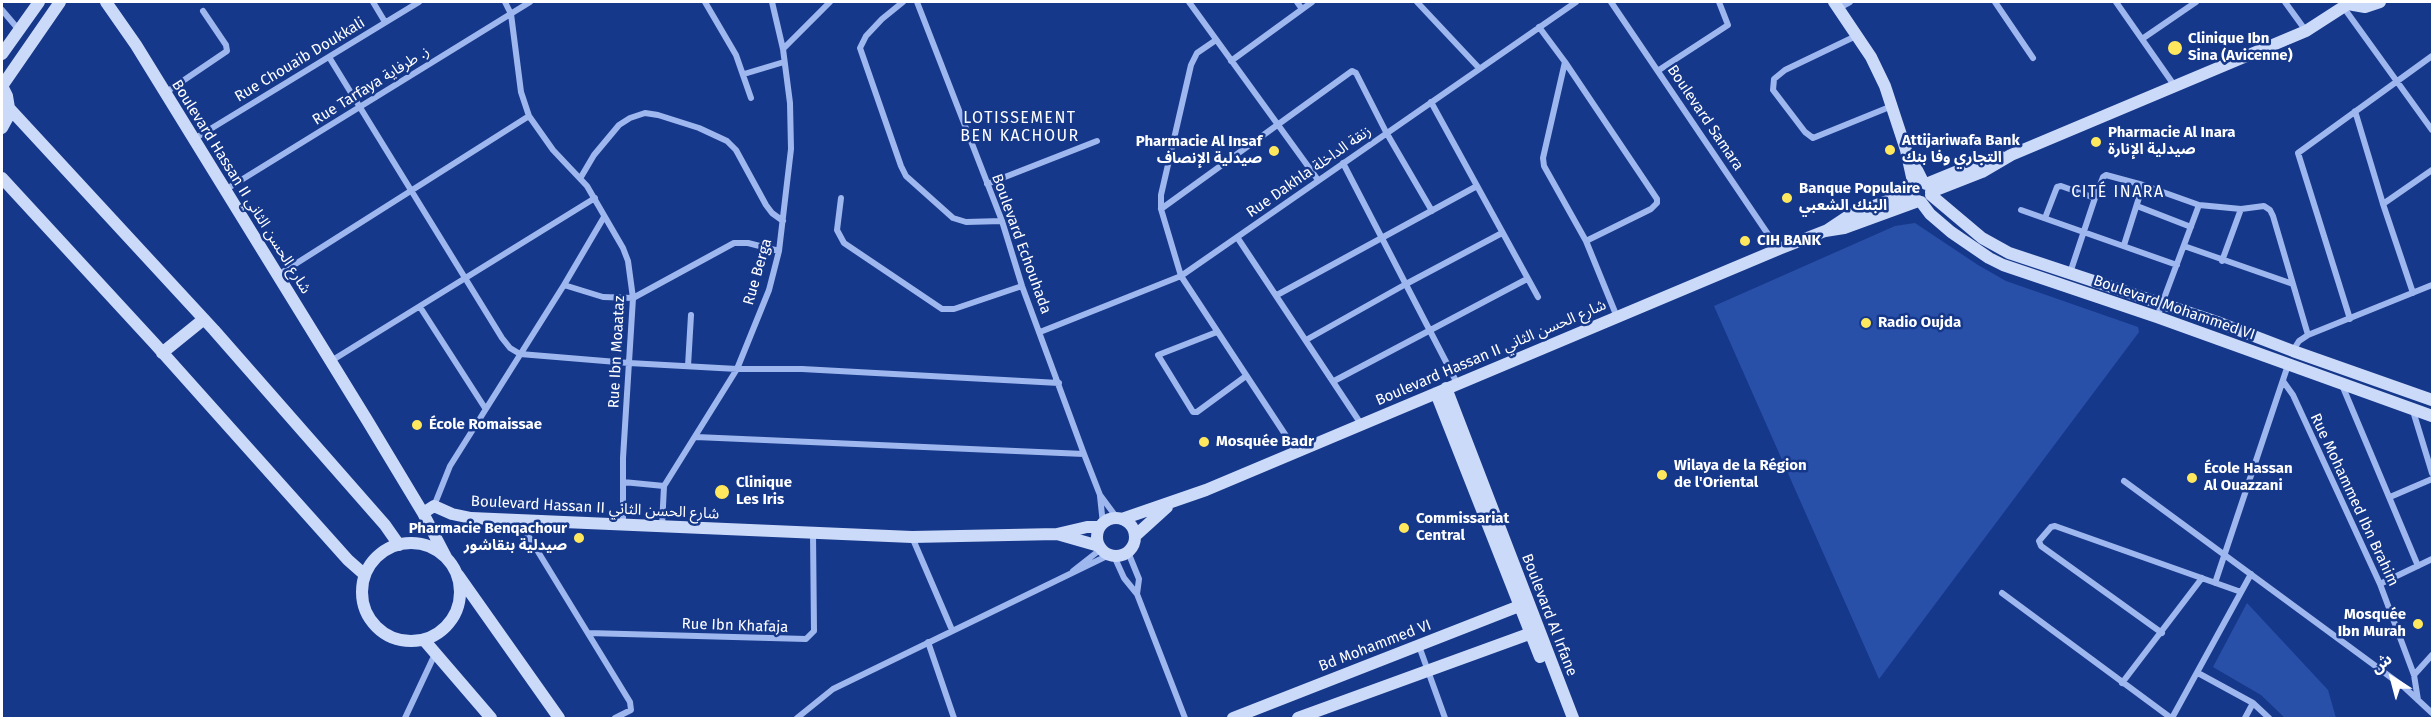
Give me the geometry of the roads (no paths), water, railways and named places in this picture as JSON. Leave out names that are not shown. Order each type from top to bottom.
[{"type":"main road","points":[[2,54],[39,2]]},
{"type":"main road","points":[[2,129],[8,117],[9,108],[2,86],[60,2]]},
{"type":"main road","points":[[2348,5],[2365,7],[2380,2]]},
{"type":"main road","name":"Boulevard Hassan II شارع الحسن الثاني","points":[[111,3],[193,140],[331,360],[423,513],[447,559]]},
{"type":"main road","name":"Boulevard Mohammed VI","points":[[1841,4],[1877,69],[1906,150],[1916,164],[1930,214],[1951,232],[2003,265],[2157,317],[2433,416]]},
{"type":"main road","name":"Boulevard Hassan II شارع الحسن الثاني","points":[[1119,519],[1213,488],[1446,388],[1825,231],[1850,215],[1922,192],[1984,161],[2012,155],[2306,31],[2348,5]]},
{"type":"main road","points":[[9,108],[204,319],[385,525],[399,545]]},
{"type":"main road","points":[[2,178],[348,560],[365,575]]},
{"type":"main road","name":"Boulevard Mohammed VI","points":[[1922,192],[1998,248],[2162,303],[2433,400]]},
{"type":"main road","points":[[162,352],[204,319]]},
{"type":"main road","name":"Boulevard Al Irfane","points":[[1446,388],[1565,718]]},
{"type":"main road","name":"Boulevard Hassan II شارع الحسن الثاني","points":[[1135,536],[1170,504]]},
{"type":"main road","points":[[423,513],[434,506]]},
{"type":"main road","name":"Boulevard Hassan II شارع الحسن الثاني","points":[[434,506],[459,517],[912,537],[1057,534],[1101,525]]},
{"type":"main road","points":[[1119,519],[1130,525],[1135,536],[1134,544],[1128,552],[1106,552],[1097,537],[1101,525],[1119,519]]},
{"type":"main road","name":"Boulevard Hassan II شارع الحسن الثاني","points":[[1057,534],[1106,552]]},
{"type":"main road","points":[[456,572],[460,592],[456,613],[443,630],[424,640],[402,641],[382,633],[368,617],[362,596],[365,575],[375,559],[390,548],[399,545],[425,545],[447,559],[487,612],[536,688],[559,718]]},
{"type":"main road","name":"Bd Mohammed VI","points":[[1233,718],[1524,604]]},
{"type":"main road","points":[[1303,718],[1535,632]]},
{"type":"main road","name":"Boulevard Al Irfane","points":[[1535,632],[1573,718]]},
{"type":"main road","points":[[424,640],[491,718]]},
{"type":"street","points":[[373,2],[385,22]]},
{"type":"street","name":"Rue Chouaib Doukkali","points":[[193,140],[419,2]]},
{"type":"street","name":"Rue Ibn Moaataz","points":[[505,2],[511,14],[521,92],[529,116],[553,150],[581,177],[626,254],[633,298],[623,458],[623,524]]},
{"type":"street","name":"Rue Tarfaya ز. طرفاية","points":[[225,191],[530,2]]},
{"type":"street","points":[[705,2],[732,47],[744,74],[751,98]]},
{"type":"street","name":"Rue Berga","points":[[664,486],[737,369],[769,290],[779,251],[791,148],[790,103],[783,49],[772,2]]},
{"type":"street","points":[[783,49],[830,2]]},
{"type":"street","points":[[903,2],[866,36],[860,48],[901,166],[906,176],[953,218],[966,222],[1002,221]]},
{"type":"street","name":"Boulevard Echouhada","points":[[917,2],[1002,221],[1022,286],[1100,495],[1119,519]]},
{"type":"street","points":[[1190,2],[1318,180]]},
{"type":"street","points":[[1297,2],[1302,9]]},
{"type":"street","points":[[1231,61],[1312,2]]},
{"type":"street","points":[[1417,2],[1479,68]]},
{"type":"street","name":"Rue Dakhla زنقة الداخلة","points":[[1040,332],[1154,289],[1181,276],[1576,2]]},
{"type":"street","name":"Boulevard Samara","points":[[1611,2],[1779,249]]},
{"type":"street","points":[[1659,70],[1728,25],[1719,2]]},
{"type":"street","points":[[1995,2],[2033,58]]},
{"type":"street","points":[[2116,2],[2174,85]]},
{"type":"street","points":[[2142,39],[2196,2]]},
{"type":"street","points":[[2285,2],[2306,31]]},
{"type":"street","points":[[2348,5],[2397,81],[2433,130]]},
{"type":"street","points":[[2,10],[19,30]]},
{"type":"street","points":[[165,94],[227,51],[226,45],[203,11]]},
{"type":"street","points":[[1539,27],[1657,199],[1657,203],[1651,209],[1586,241]]},
{"type":"street","points":[[1857,36],[1785,70],[1774,79],[1773,90],[1805,132],[1813,138],[1892,106]]},
{"type":"street","points":[[1216,40],[1197,53],[1191,64],[1161,195],[1161,209],[1181,276],[1296,451]]},
{"type":"street","points":[[2350,319],[2298,153],[2433,56]]},
{"type":"street","points":[[329,57],[505,343],[520,354],[737,369],[802,369],[1059,383]]},
{"type":"street","points":[[744,74],[784,62]]},
{"type":"street","points":[[1564,62],[1543,158],[1544,166],[1586,241],[1617,317]]},
{"type":"street","points":[[1161,209],[1352,71],[1356,73],[1386,132],[1432,211]]},
{"type":"street","points":[[1431,102],[1538,297]]},
{"type":"street","points":[[2355,111],[2413,293]]},
{"type":"street","points":[[581,177],[594,155],[619,126],[630,118],[645,114],[658,115],[699,128],[727,141],[736,150],[766,205],[783,221]]},
{"type":"street","points":[[277,275],[412,192],[529,116]]},
{"type":"street","points":[[987,184],[1097,141]]},
{"type":"street","points":[[1343,163],[1430,331],[1446,388]]},
{"type":"street","points":[[2383,204],[2432,173]]},
{"type":"street","points":[[2070,274],[2094,198],[2106,175],[2144,185],[2199,205],[2241,209],[2264,206],[2270,210],[2308,335]]},
{"type":"street","points":[[2124,244],[2144,185]]},
{"type":"street","points":[[1277,295],[1477,186]]},
{"type":"street","points":[[2044,218],[2056,187],[2061,186],[2094,198]]},
{"type":"street","points":[[331,360],[595,198]]},
{"type":"street","points":[[841,198],[837,230],[844,243],[938,307],[954,309],[1022,286]]},
{"type":"street","points":[[2157,317],[2199,205]]},
{"type":"street","points":[[2137,206],[2191,226]]},
{"type":"street","points":[[2222,261],[2241,209]]},
{"type":"street","points":[[2021,210],[2124,244],[2176,265]]},
{"type":"street","points":[[434,506],[450,466],[604,217]]},
{"type":"street","points":[[1306,340],[1502,234]]},
{"type":"street","points":[[1237,237],[1361,424]]},
{"type":"street","points":[[564,285],[603,297],[633,298],[734,243],[748,243],[779,251]]},
{"type":"street","points":[[2184,246],[2293,284]]},
{"type":"street","points":[[1334,381],[1527,279]]},
{"type":"street","points":[[2215,583],[2288,365],[2299,341],[2308,335],[2433,285]]},
{"type":"street","points":[[420,307],[485,408]]},
{"type":"street","points":[[688,366],[691,315]]},
{"type":"street","points":[[1217,332],[1158,354],[1193,412],[1197,412],[1246,376]]},
{"type":"street","name":"Rue Mohammed Ibn Brahim","points":[[2283,381],[2293,395],[2380,584],[2414,675],[2418,700]]},
{"type":"street","points":[[2342,384],[2418,566]]},
{"type":"street","points":[[2412,409],[2433,473]]},
{"type":"street","points":[[696,437],[1084,454]]},
{"type":"street","points":[[2390,497],[2433,479]]},
{"type":"street","points":[[2124,481],[2251,574],[2433,713]]},
{"type":"street","points":[[623,482],[664,486],[662,526]]},
{"type":"street","name":"Boulevard Echouhada","points":[[1100,495],[1101,525]]},
{"type":"street","points":[[518,519],[632,706],[626,714],[615,718]]},
{"type":"street","points":[[2162,633],[2040,546],[2039,541],[2051,527],[2055,526],[2241,592]]},
{"type":"street","name":"Rue Ibn Khafaja","points":[[588,633],[806,639],[814,631],[813,532]]},
{"type":"street","points":[[912,537],[952,630]]},
{"type":"street","points":[[796,718],[833,689],[1068,576],[1106,552]]},
{"type":"street","points":[[1068,576],[1106,552]]},
{"type":"street","points":[[1106,552],[1137,594],[1185,718]]},
{"type":"street","points":[[1128,552],[1139,579],[1137,594]]},
{"type":"street","points":[[2380,584],[2433,559]]},
{"type":"street","points":[[2002,593],[2172,718],[2251,574]]},
{"type":"street","points":[[2122,683],[2202,578]]},
{"type":"street","points":[[928,642],[954,718]]},
{"type":"street","points":[[1419,645],[1445,718]]},
{"type":"street","points":[[405,718],[435,654]]},
{"type":"street","points":[[2414,675],[2433,655]]},
{"type":"street","points":[[2198,673],[2253,703],[2269,718]]},
{"type":"street","points":[[2245,718],[2253,703]]},
{"type":"place","name":"Clinique Ibn Sina (Avicenne)","points":[[2175,48]]},
{"type":"place","name":"Pharmacie Al Inara صيدلية الإنارة","points":[[2096,142]]},
{"type":"place","name":"Attijariwafa Bank التجاري وفا بنك","points":[[1890,150]]},
{"type":"place","name":"Pharmacie Al Insaf صيدلية الإنصاف","points":[[1274,151]]},
{"type":"place","name":"Banque Populaire البنك الشعبي","points":[[1787,198]]},
{"type":"place","name":"CIH BANK","points":[[1745,241]]},
{"type":"place","name":"Radio Oujda","points":[[1866,323]]},
{"type":"place","name":"École Romaissae","points":[[417,425]]},
{"type":"place","name":"Mosquée Badr","points":[[1204,442]]},
{"type":"place","name":"Wilaya de la Région de l'Oriental","points":[[1662,475]]},
{"type":"place","name":"École Hassan Al Ouazzani","points":[[2192,478]]},
{"type":"place","name":"Clinique Les Iris","points":[[722,492]]},
{"type":"place","name":"Commissariat Central","points":[[1404,528]]},
{"type":"place","name":"Pharmacie Benqachour صيدلية بنقاشور","points":[[579,538]]},
{"type":"place","name":"Mosquée Ibn Murah","points":[[2418,624]]},
{"type":"district","name":"LOTISSEMENT BEN KACHOUR","points":[[1020,128]]},
{"type":"district","name":"CITÉ INARA","points":[[2118,193]]}]
